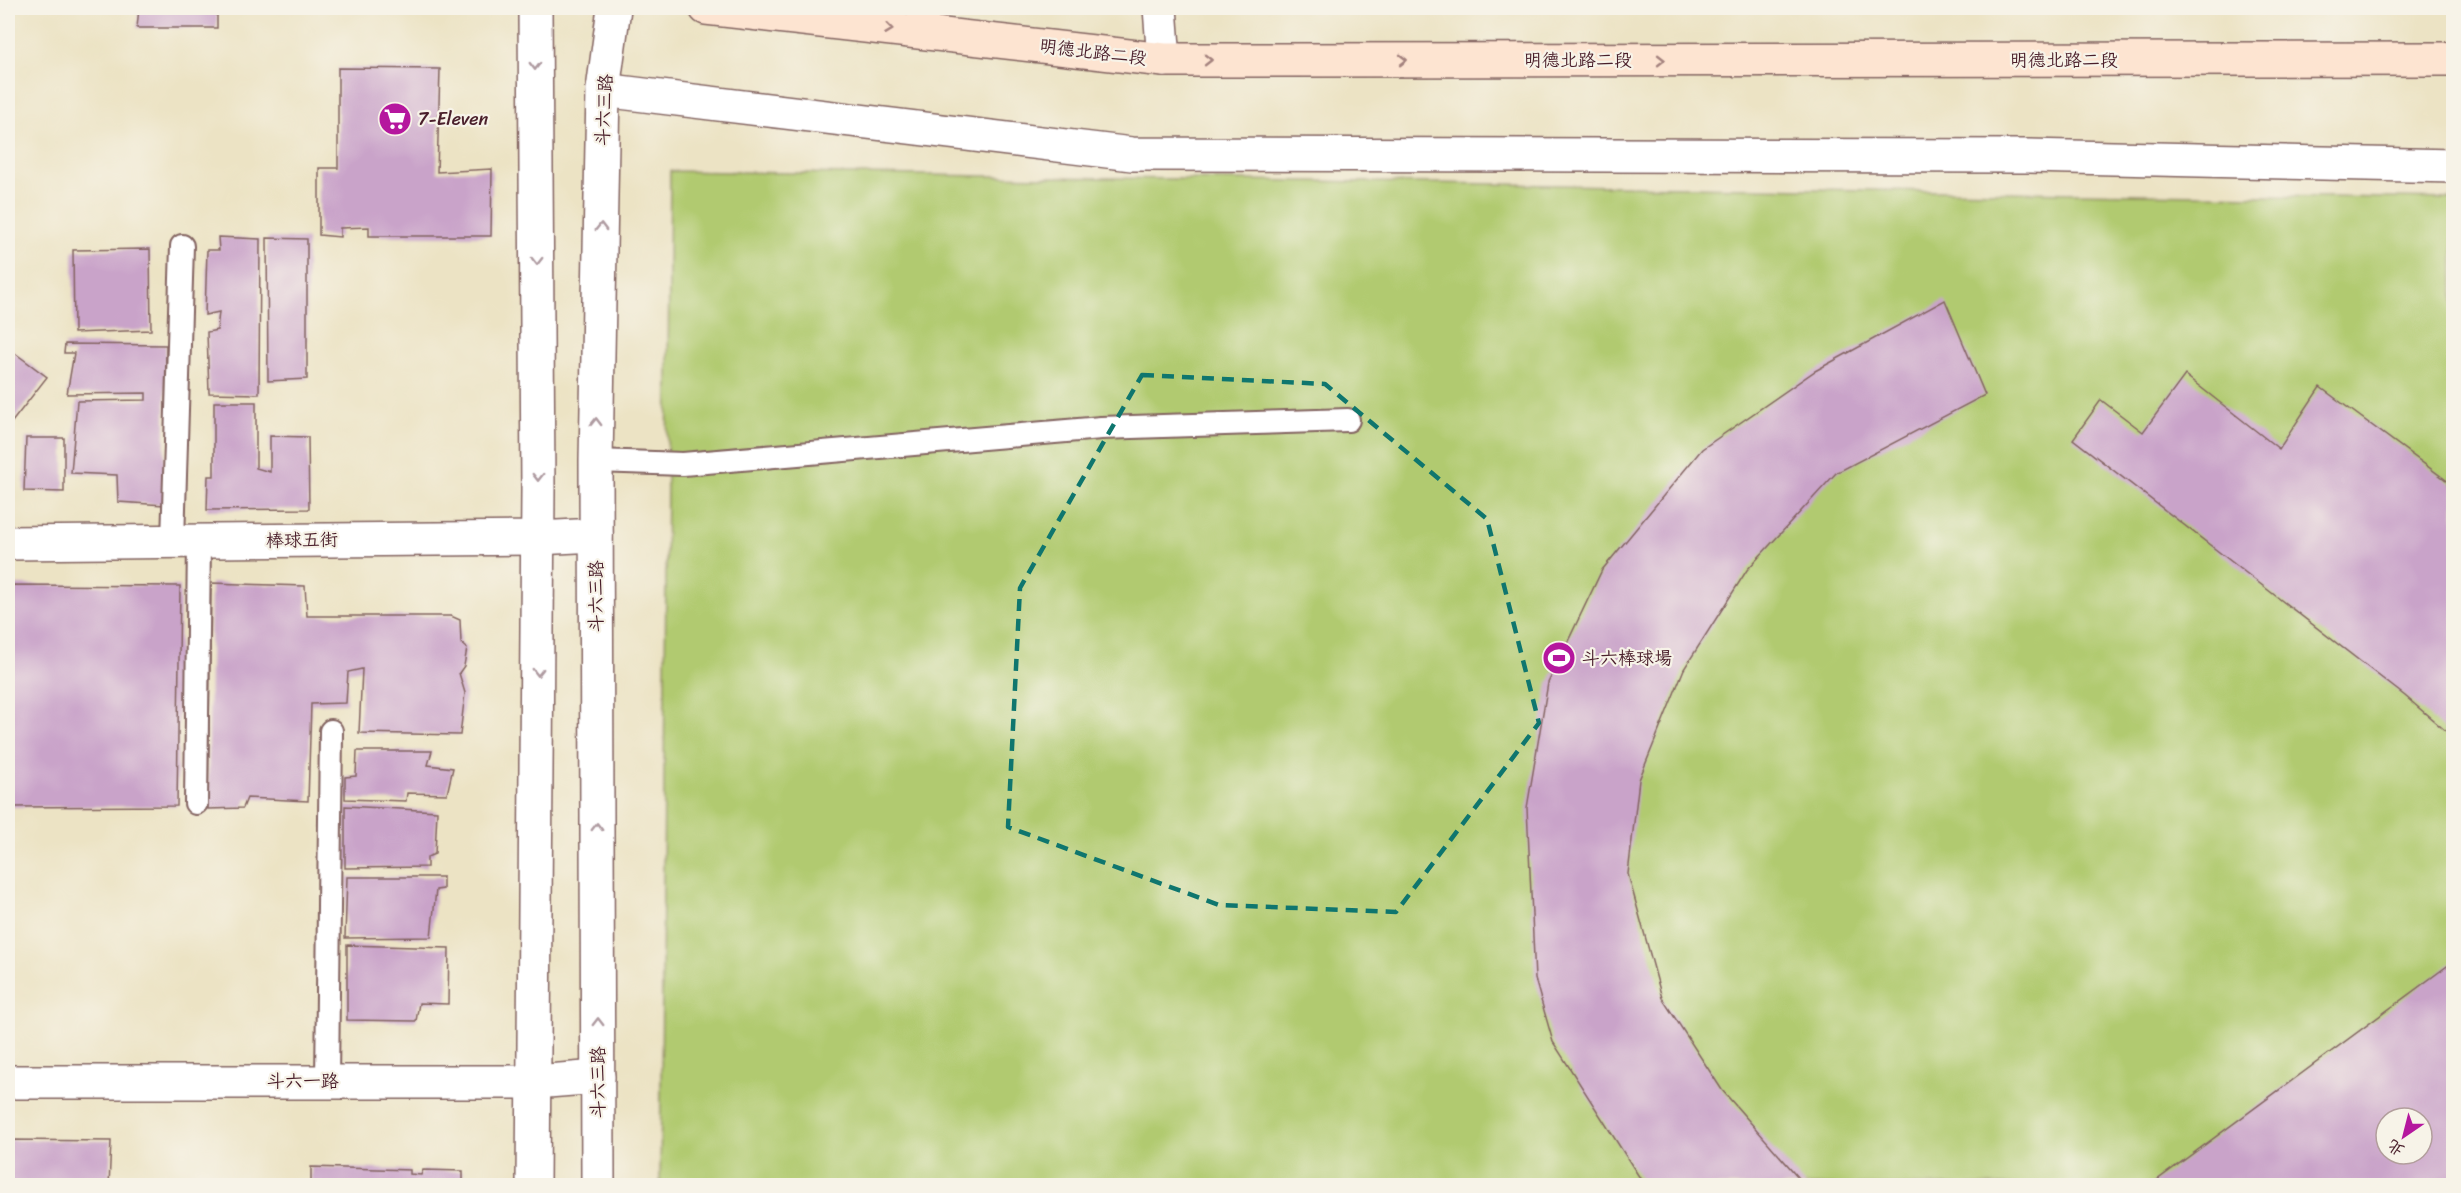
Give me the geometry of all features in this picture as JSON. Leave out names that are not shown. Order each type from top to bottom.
[{"type":"main road","name":"明德北路二段","points":[[706,8],[1164,60],[2454,59]]},
{"type":"street","points":[[533,1185],[538,538],[535,8]]},
{"type":"street","name":"斗六三路","points":[[598,1185],[596,461],[603,90],[614,8]]},
{"type":"street","points":[[1160,8],[1164,60]]},
{"type":"street","points":[[603,90],[1132,154],[2016,156],[2454,166]]},
{"type":"street","name":"棒球五街","points":[[8,543],[538,538],[596,535]]},
{"type":"street","name":"斗六一路","points":[[8,1082],[535,1082],[598,1077]]},
{"type":"lane","points":[[182,246],[186,541],[196,803]]},
{"type":"lane","points":[[596,461],[683,464],[1101,428],[1348,420]]},
{"type":"lane","points":[[327,1081],[331,731]]},
{"type":"highlighted area","points":[[1142,375],[1325,384],[1487,519],[1539,723],[1396,912],[1219,905],[1008,827],[1020,588]]},
{"type":"green space","name":"斗六棒球場","points":[[670,171],[2453,199],[2453,1185],[660,1186]]},
{"type":"building","points":[[139,8],[217,8],[217,28],[137,28]]},
{"type":"building","points":[[338,68],[440,69],[437,172],[492,169],[491,236],[369,236],[369,227],[340,228],[340,237],[319,235],[319,168],[338,168]]},
{"type":"building","points":[[218,237],[260,239],[259,394],[209,393],[207,332],[217,330],[219,312],[205,315],[207,250],[219,250]]},
{"type":"building","points":[[267,238],[307,239],[307,379],[268,381]]},
{"type":"building","points":[[150,249],[151,330],[74,333],[73,250]]},
{"type":"building","points":[[1945,300],[1985,395],[1836,473],[1747,570],[1684,669],[1639,780],[1628,874],[1662,998],[1722,1090],[1806,1186],[1645,1186],[1553,1042],[1535,979],[1527,808],[1548,683],[1602,570],[1702,449],[1815,371]]},
{"type":"building","points":[[65,344],[166,345],[164,505],[118,502],[117,475],[71,473],[77,401],[146,400],[146,393],[67,394],[74,353],[64,353]]},
{"type":"building","points":[[8,348],[47,377],[8,427]]},
{"type":"building","points":[[2185,375],[2279,449],[2320,387],[2454,486],[2454,738],[2405,696],[2073,439],[2101,400],[2143,432]]},
{"type":"building","points":[[214,402],[256,402],[256,468],[270,472],[270,436],[308,437],[309,509],[207,510],[208,476],[214,476]]},
{"type":"building","points":[[26,438],[64,438],[64,492],[24,491]]},
{"type":"building","points":[[211,583],[305,586],[307,616],[451,616],[460,620],[461,643],[467,648],[464,666],[459,673],[465,693],[460,735],[359,733],[362,669],[348,672],[346,703],[311,704],[308,801],[247,798],[243,808],[208,809]]},
{"type":"building","points":[[8,585],[180,586],[177,806],[8,807]]},
{"type":"building","points":[[357,751],[432,751],[428,765],[453,768],[447,794],[407,793],[406,801],[345,799],[345,777],[356,776]]},
{"type":"building","points":[[345,806],[437,811],[435,854],[427,857],[427,867],[345,868]]},
{"type":"building","points":[[347,877],[443,877],[443,889],[436,890],[431,937],[345,938]]},
{"type":"building","points":[[347,945],[449,948],[448,1004],[419,1003],[416,1021],[347,1020]]},
{"type":"building","points":[[2454,961],[2454,1186],[2149,1186]]},
{"type":"building","points":[[8,1140],[111,1141],[109,1186],[8,1186]]},
{"type":"building","points":[[311,1167],[410,1170],[410,1174],[421,1175],[423,1170],[463,1171],[463,1186],[419,1186],[419,1182],[409,1184],[409,1186],[311,1186]]},
{"type":"place","name":"7-Eleven","points":[[395,119]]},
{"type":"place","name":"斗六棒球場","points":[[1559,658]]}]
